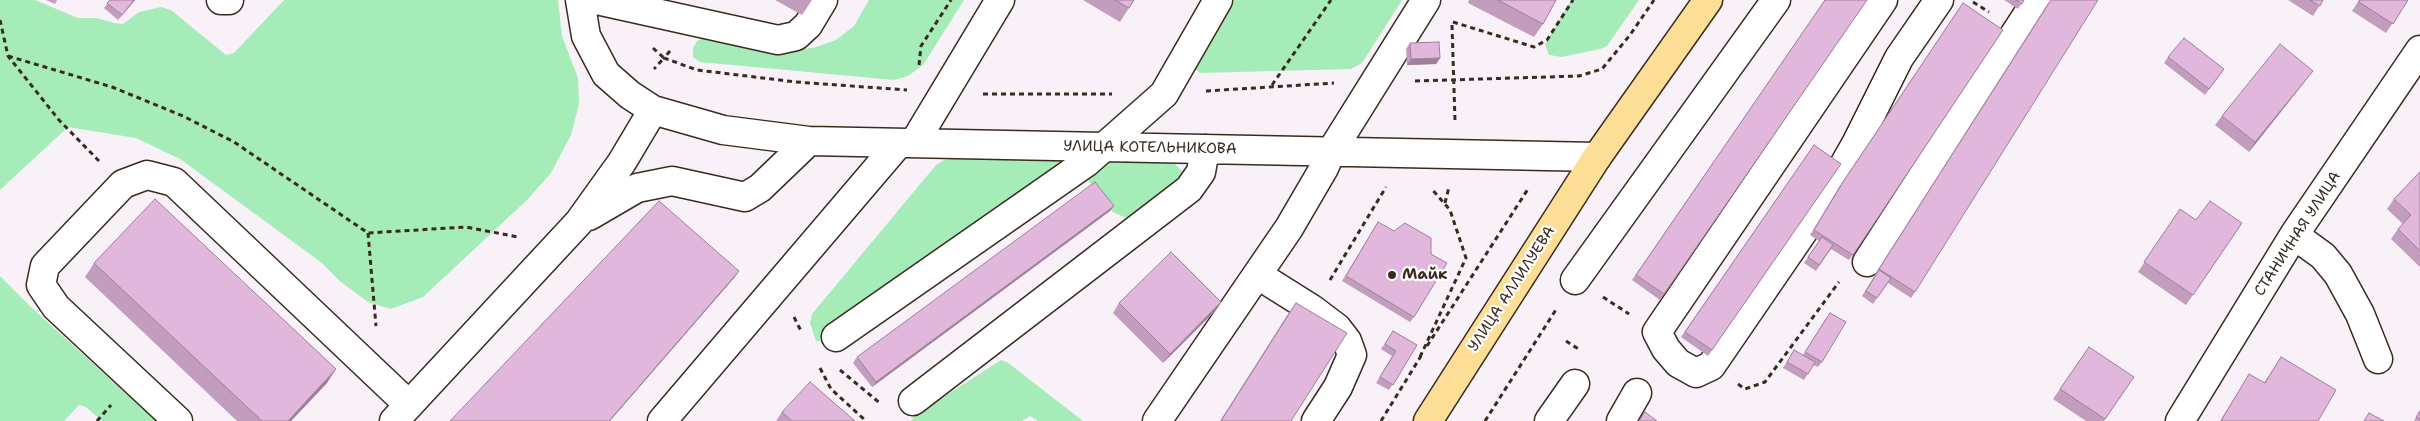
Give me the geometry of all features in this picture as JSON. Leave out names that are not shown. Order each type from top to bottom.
[{"type":"main road","points":[[1597,157],[1708,0]]},
{"type":"main road","name":"УЛИЦА АЛЛИЛУЕВА","points":[[1428,421],[1597,157]]},
{"type":"street","points":[[222,0],[230,0]]},
{"type":"street","name":"УЛИЦА КОТЕЛЬНИКОВА","points":[[580,0],[586,36],[606,74],[630,95],[653,110],[723,130],[810,141],[1597,157]]},
{"type":"street","points":[[609,3],[778,40],[796,36],[808,25],[823,0]]},
{"type":"street","points":[[662,421],[906,143],[945,94],[1000,0]]},
{"type":"street","points":[[836,337],[1087,162],[1164,94],[1218,0]]},
{"type":"street","points":[[1157,421],[1289,228],[1324,168],[1331,152],[1426,0]]},
{"type":"street","points":[[1575,280],[1776,0]]},
{"type":"street","points":[[1883,0],[1657,332],[1666,349],[1678,363],[1696,372],[1711,366],[1822,204],[1856,144],[1899,58],[1939,0]]},
{"type":"street","points":[[1867,262],[2037,0]]},
{"type":"street","name":"СТАНИЧНАЯ УЛИЦА","points":[[2180,421],[2294,236],[2420,50]]},
{"type":"street","points":[[178,421],[56,307],[42,285],[45,266],[123,184],[147,175],[174,182],[379,377],[402,413],[579,222],[622,162],[653,110]]},
{"type":"street","points":[[579,222],[637,188],[672,181],[744,197],[760,188],[810,141]]},
{"type":"street","points":[[913,401],[1189,189],[1201,172],[1205,149]]},
{"type":"street","points":[[2294,236],[2323,256],[2338,274],[2360,314],[2378,359]]},
{"type":"street","points":[[1258,275],[1312,309],[1337,328],[1347,341],[1352,354],[1338,387],[1316,421]]},
{"type":"street","points":[[1550,421],[1575,384]]},
{"type":"street","points":[[1621,421],[1637,393]]},
{"type":"path","points":[[917,90],[921,46],[951,0]]},
{"type":"path","points":[[1271,86],[1331,0]]},
{"type":"path","points":[[1452,22],[1534,47],[1546,40],[1572,0]]},
{"type":"path","points":[[609,3],[664,58],[697,70],[796,82],[917,90],[945,94],[1164,94],[1271,86],[1579,76],[1602,70],[1630,35],[1654,0]]},
{"type":"path","points":[[1451,14],[1456,154]]},
{"type":"path","points":[[0,20],[8,56],[58,120],[123,184]]},
{"type":"path","points":[[8,56],[112,86],[183,116],[234,142],[368,233],[466,227],[518,236]]},
{"type":"path","points":[[630,95],[664,58]]},
{"type":"path","points":[[1381,421],[1420,357],[1550,156]]},
{"type":"path","points":[[1312,309],[1391,180]]},
{"type":"path","points":[[1420,357],[1466,258],[1450,210],[1432,188]]},
{"type":"path","points":[[368,233],[379,377]]},
{"type":"path","points":[[1745,389],[1765,382],[1840,281],[1867,262]]},
{"type":"path","points":[[1598,294],[1634,317]]},
{"type":"path","points":[[1485,421],[1556,310]]},
{"type":"path","points":[[836,337],[836,360],[842,373],[876,402],[887,408],[900,410],[913,401]]},
{"type":"path","points":[[831,389],[866,421]]},
{"type":"green space","points":[[0,0],[35,0],[78,18],[96,18],[123,24],[139,12],[161,7],[171,10],[226,55],[234,53],[284,0],[558,0],[562,36],[578,78],[579,104],[571,135],[551,173],[527,200],[423,297],[391,309],[368,302],[341,282],[322,263],[180,159],[136,138],[68,127],[0,190]]},
{"type":"green space","points":[[869,0],[964,0],[923,65],[908,76],[894,80],[700,62],[693,57],[693,48],[697,41],[707,36],[796,49],[813,48],[836,40],[854,26]]},
{"type":"green space","points":[[1235,0],[1402,0],[1362,63],[1351,69],[1200,73],[1195,69]]},
{"type":"green space","points":[[1571,0],[1639,0],[1607,46],[1562,57],[1549,55],[1545,44]]},
{"type":"green space","points":[[968,156],[1062,159],[1060,164],[1035,187],[834,335],[823,341],[816,341],[810,323],[812,314],[936,165],[944,160]]},
{"type":"green space","points":[[1108,159],[1171,160],[1182,171],[1182,185],[1137,219],[1124,217],[1113,212],[1088,180],[1087,172]]},
{"type":"green space","points":[[0,276],[32,308],[156,421],[102,421],[86,407],[79,405],[64,421],[0,421]]},
{"type":"green space","points":[[1001,360],[1007,362],[1083,421],[1038,421],[1030,416],[1022,421],[911,421],[914,416]]},
{"type":"building","points":[[110,0],[134,0],[122,15],[107,3]]},
{"type":"building","points":[[1115,0],[1134,0],[1129,8]]},
{"type":"building","points":[[1498,0],[1556,0],[1543,24]]},
{"type":"building","points":[[1825,0],[1867,0],[1664,294],[1636,275]]},
{"type":"building","points":[[2016,0],[2024,0],[2022,4]]},
{"type":"building","points":[[2051,0],[2098,0],[1915,292],[1879,269]]},
{"type":"building","points":[[2310,0],[2323,0],[2320,6]]},
{"type":"building","points":[[2360,0],[2408,0],[2393,24],[2359,2]]},
{"type":"building","points":[[1963,3],[2003,30],[1853,255],[1814,230],[1843,182]]},
{"type":"building","points":[[2184,38],[2224,69],[2209,89],[2168,57]]},
{"type":"building","points":[[1439,42],[1440,58],[1411,59],[1410,43]]},
{"type":"building","points":[[2280,44],[2313,71],[2255,142],[2222,116]]},
{"type":"building","points":[[1814,145],[1841,164],[1712,350],[1685,332]]},
{"type":"building","points":[[2420,172],[2420,251],[2398,229],[2411,215],[2394,199]]},
{"type":"building","points":[[1095,182],[1114,206],[876,382],[857,357]]},
{"type":"building","points":[[155,199],[336,369],[288,421],[262,421],[94,263]]},
{"type":"building","points":[[659,201],[739,271],[609,421],[450,421]]},
{"type":"building","points":[[2210,201],[2242,223],[2193,295],[2144,262],[2180,209],[2196,220]]},
{"type":"building","name":"Майк","points":[[1378,222],[1394,231],[1405,223],[1431,238],[1431,254],[1447,263],[1414,317],[1346,276]]},
{"type":"building","points":[[1822,237],[1833,245],[1819,265],[1808,257]]},
{"type":"building","points":[[1171,252],[1221,302],[1170,354],[1119,303]]},
{"type":"building","points":[[1879,270],[1891,278],[1877,298],[1866,291]]},
{"type":"building","points":[[1296,303],[1347,333],[1291,421],[1221,421]]},
{"type":"building","points":[[1830,313],[1846,322],[1822,362],[1805,352]]},
{"type":"building","points":[[1393,331],[1417,345],[1393,385],[1380,377],[1396,351],[1385,344]]},
{"type":"building","points":[[2089,347],[2134,377],[2105,419],[2060,389]]},
{"type":"building","points":[[1794,350],[1815,362],[1808,374],[1787,362]]},
{"type":"building","points":[[2281,357],[2336,390],[2318,421],[2221,421],[2249,374],[2265,383]]},
{"type":"building","points":[[810,382],[855,421],[792,421],[782,412]]},
{"type":"building","points":[[2420,411],[2420,419],[2416,417]]},
{"type":"building","points":[[1645,412],[1657,421],[1639,421]]},
{"type":"building","points":[[2369,413],[2384,421],[2364,421]]},
{"type":"place","name":"Майк","points":[[1392,275]]}]
